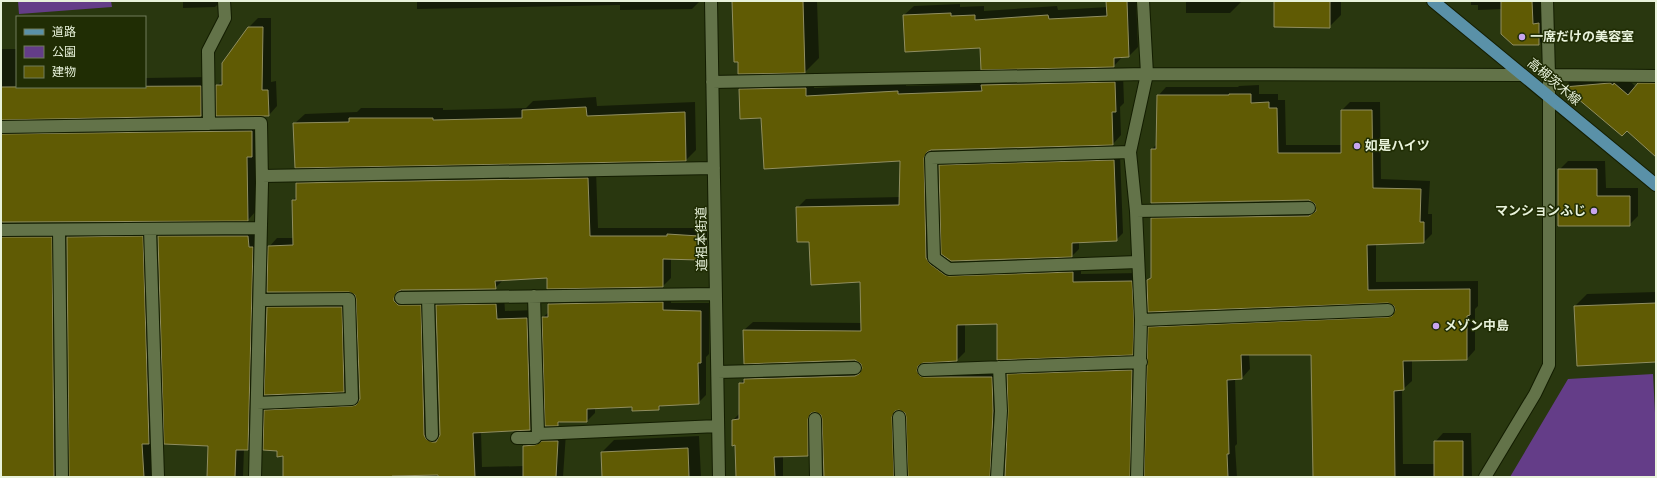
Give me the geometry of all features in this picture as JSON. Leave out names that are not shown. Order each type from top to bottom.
[{"type":"main road","name":"高槻茨木線","points":[[1433,1],[1656,185]]},
{"type":"street","points":[[209,124],[208,51],[225,18],[224,1]]},
{"type":"street","name":"道祖本街道","points":[[711,1],[719,477]]},
{"type":"street","points":[[1137,477],[1141,320],[1136,211],[1130,152],[1147,74],[1143,1]]},
{"type":"street","points":[[1485,477],[1535,394],[1548,365],[1547,1]]},
{"type":"street","points":[[712,82],[1147,74],[1522,75]]},
{"type":"street","points":[[1548,75],[1656,76]]},
{"type":"street","points":[[1,127],[262,123],[260,300],[255,477]]},
{"type":"street","points":[[1130,152],[931,158],[934,258],[949,270],[1138,262]]},
{"type":"street","points":[[262,176],[714,168]]},
{"type":"street","points":[[1136,211],[1310,208]]},
{"type":"street","points":[[1,230],[261,228]]},
{"type":"street","points":[[150,229],[158,477]]},
{"type":"street","points":[[59,230],[62,477]]},
{"type":"street","points":[[401,298],[716,294]]},
{"type":"street","points":[[534,296],[538,434]]},
{"type":"street","points":[[428,298],[432,435]]},
{"type":"street","points":[[257,403],[352,399],[350,299],[260,300]]},
{"type":"street","points":[[1141,320],[1388,310]]},
{"type":"street","points":[[924,370],[1141,362]]},
{"type":"street","points":[[997,477],[1001,411],[999,367]]},
{"type":"street","points":[[718,372],[855,368]]},
{"type":"street","points":[[899,417],[901,477]]},
{"type":"street","points":[[815,420],[816,477]]},
{"type":"street","points":[[517,438],[535,438],[538,434],[718,426]]},
{"type":"green space","points":[[18,1],[111,1],[112,7],[19,14]]},
{"type":"green space","points":[[1653,374],[1656,432],[1656,477],[1510,477],[1568,379]]},
{"type":"building","points":[[732,1],[803,1],[805,73],[738,74],[738,62],[734,62]]},
{"type":"building","points":[[1106,1],[1127,1],[1129,57],[1114,58],[1114,67],[981,70],[980,48],[905,52],[903,15],[951,13],[951,16],[975,15],[975,20],[1048,15],[1049,19],[1107,16]]},
{"type":"building","points":[[1274,1],[1330,1],[1330,28],[1274,27]]},
{"type":"building","points":[[1501,1],[1532,1],[1533,24],[1539,23],[1539,45],[1513,45],[1501,34]]},
{"type":"building","points":[[248,27],[263,27],[262,90],[268,90],[269,116],[216,116],[216,85],[222,85],[222,63]]},
{"type":"building","points":[[1115,82],[1116,112],[1112,112],[1113,145],[931,150],[927,152],[924,158],[926,258],[930,264],[945,275],[949,276],[1073,272],[1073,282],[1132,281],[1134,320],[1133,355],[997,360],[997,324],[957,325],[957,361],[923,363],[918,366],[917,371],[920,376],[924,377],[992,377],[993,411],[990,477],[908,477],[906,417],[905,413],[899,410],[895,411],[892,417],[894,477],[824,477],[822,419],[821,415],[815,412],[811,413],[808,419],[808,456],[774,457],[775,477],[736,477],[735,445],[732,446],[732,420],[739,419],[739,383],[744,383],[744,379],[855,376],[859,374],[862,368],[861,364],[855,360],[744,364],[743,330],[861,331],[860,282],[811,285],[809,242],[797,242],[796,207],[899,205],[900,161],[764,169],[761,118],[740,119],[739,89],[806,88],[806,96],[898,91],[898,94],[982,91],[981,85]]},
{"type":"building","points":[[1610,83],[1613,85],[1614,83],[1628,95],[1638,83],[1656,83],[1656,157],[1627,131],[1622,136],[1564,87]]},
{"type":"building","points":[[146,86],[201,86],[201,116],[1,120],[1,87],[146,88]]},
{"type":"building","points":[[1251,94],[1251,103],[1269,102],[1269,108],[1277,108],[1278,153],[1341,153],[1341,110],[1372,110],[1373,188],[1421,189],[1420,222],[1424,222],[1424,243],[1367,245],[1368,290],[1470,289],[1470,315],[1467,316],[1467,360],[1403,361],[1404,390],[1394,391],[1395,477],[1313,477],[1311,355],[1241,355],[1242,379],[1227,380],[1229,454],[1227,454],[1228,477],[1144,477],[1148,327],[1388,317],[1392,316],[1395,310],[1394,306],[1388,303],[1148,312],[1147,280],[1151,278],[1151,218],[1309,216],[1316,211],[1315,204],[1309,200],[1151,203],[1151,149],[1156,149],[1157,95]]},
{"type":"building","points":[[586,107],[587,116],[685,112],[686,161],[295,168],[293,123],[349,122],[349,118],[433,118],[433,120],[522,118],[522,110]]},
{"type":"building","points":[[252,131],[252,157],[247,157],[248,221],[1,222],[1,134]]},
{"type":"building","points":[[1114,160],[1117,241],[1072,243],[1072,257],[951,261],[941,254],[939,165]]},
{"type":"building","name":"マンションふじ","points":[[1558,169],[1597,169],[1597,196],[1630,196],[1630,226],[1558,226]]},
{"type":"building","points":[[588,178],[590,236],[667,236],[667,234],[699,236],[699,260],[663,259],[663,287],[547,289],[547,278],[495,281],[496,289],[401,290],[397,292],[394,298],[394,301],[398,305],[421,305],[424,435],[426,439],[436,442],[440,435],[436,305],[496,304],[497,319],[527,318],[530,430],[473,433],[475,477],[438,477],[438,475],[392,477],[283,477],[283,456],[277,457],[277,451],[263,450],[264,410],[352,406],[356,405],[360,399],[355,295],[349,292],[267,292],[268,246],[293,245],[292,200],[296,200],[296,183]]},
{"type":"building","points":[[143,236],[149,444],[142,444],[144,477],[69,477],[67,237]]},
{"type":"building","points":[[158,236],[248,236],[249,247],[253,247],[248,450],[236,450],[235,477],[207,477],[208,446],[164,444]]},
{"type":"building","points":[[1,237],[52,237],[54,477],[1,477]]},
{"type":"building","points":[[663,302],[663,310],[701,311],[701,363],[698,363],[699,404],[659,406],[659,410],[632,411],[632,407],[587,409],[587,422],[558,422],[558,426],[545,426],[542,317],[548,317],[548,304]]},
{"type":"building","points":[[1656,303],[1656,362],[1577,366],[1574,306]]},
{"type":"building","points":[[267,307],[342,307],[344,392],[264,395]]},
{"type":"building","points":[[1132,370],[1130,477],[1005,477],[1008,411],[1007,374]]},
{"type":"building","points":[[542,441],[558,441],[556,477],[523,477],[523,446],[535,445]]},
{"type":"building","points":[[1434,441],[1463,441],[1463,477],[1434,477]]},
{"type":"building","points":[[688,448],[689,477],[602,477],[601,452]]},
{"type":"place","name":"一席だけの美容室","points":[[1522,37]]},
{"type":"place","name":"如是ハイツ","points":[[1357,146]]},
{"type":"place","name":"マンションふじ","points":[[1594,211]]},
{"type":"place","name":"メゾン中島","points":[[1436,326]]}]
